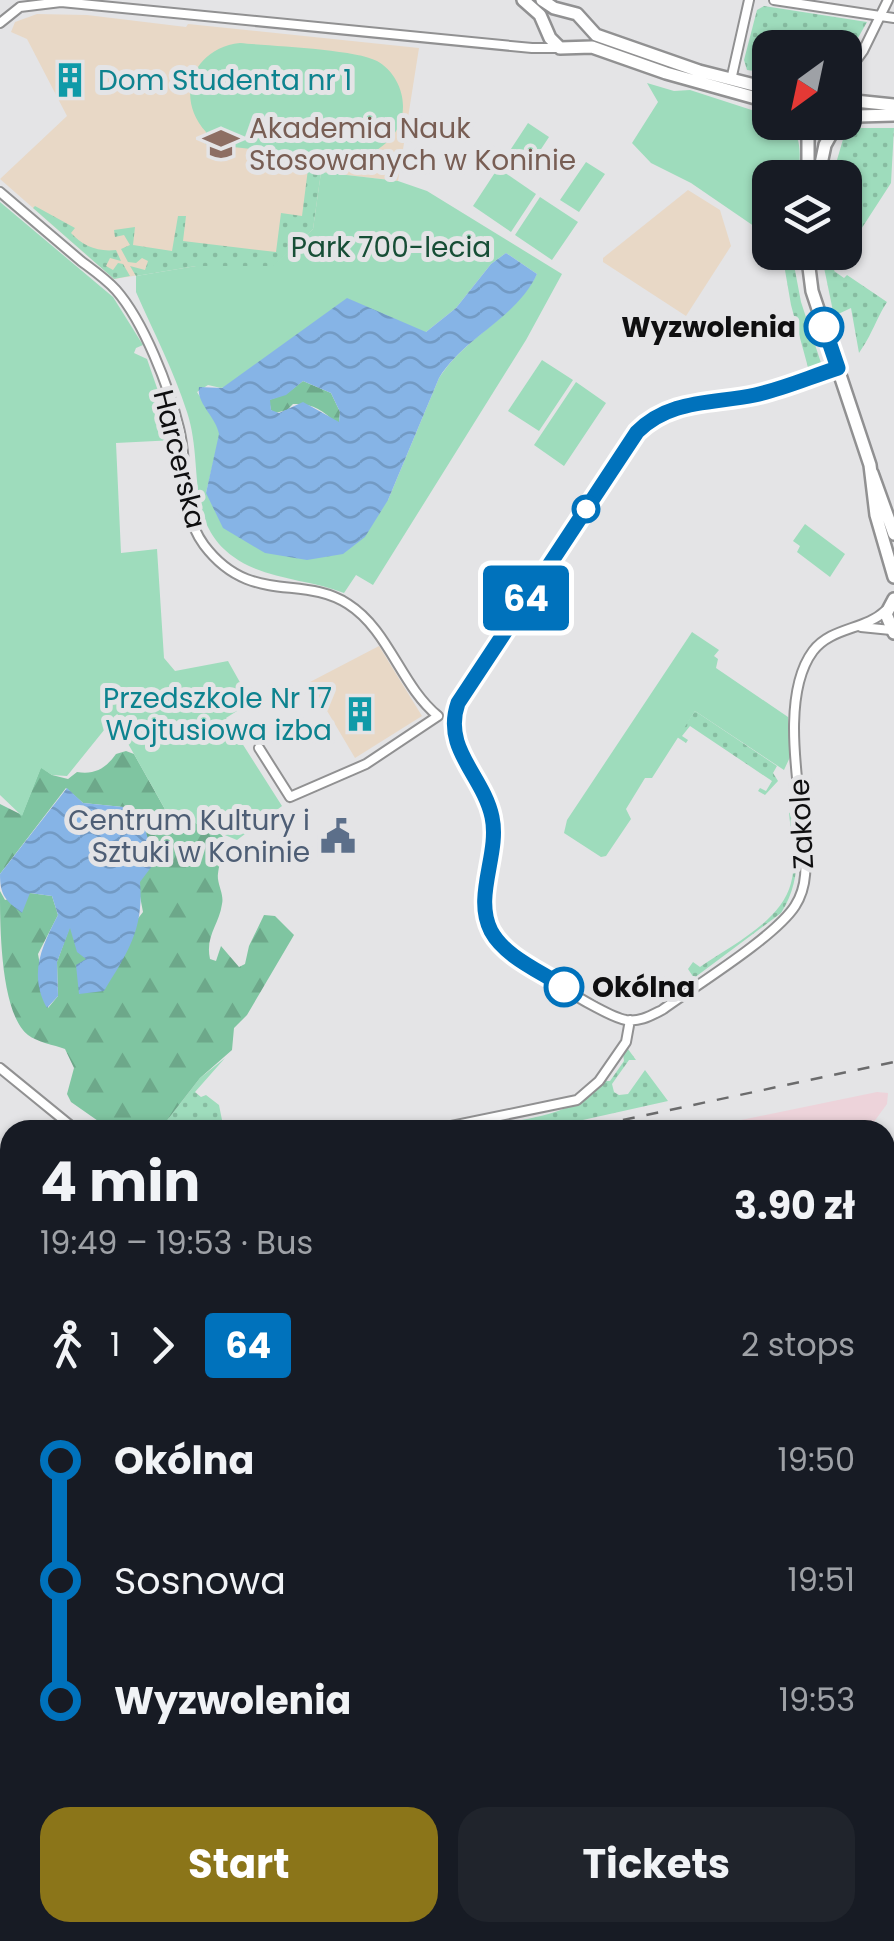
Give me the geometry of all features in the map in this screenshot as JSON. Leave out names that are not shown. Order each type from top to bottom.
[{"type":"main road","points":[[523,0],[540,16],[553,42],[567,48],[592,47],[752,98]]},
{"type":"main road","points":[[542,0],[580,17],[596,35],[752,85]]},
{"type":"main road","points":[[547,29],[555,17],[568,11]]},
{"type":"main road","points":[[567,48],[584,39],[586,26]]},
{"type":"main road","points":[[862,102],[894,106]]},
{"type":"main road","points":[[862,116],[894,116]]},
{"type":"main road","points":[[809,270],[812,292],[894,534]]},
{"type":"main road","points":[[871,470],[876,516],[894,577]]},
{"type":"main road","points":[[891,603],[886,620],[893,632]]},
{"type":"street","points":[[731,80],[749,0]]},
{"type":"street","points":[[774,0],[894,18]]},
{"type":"street","points":[[862,52],[888,0]]},
{"type":"street","points":[[0,23],[18,3],[48,2],[567,48]]},
{"type":"street","points":[[517,45],[536,42],[547,29]]},
{"type":"street","name":"Harcerska","points":[[0,192],[115,289],[136,321],[179,428],[188,509],[206,548],[222,564],[252,582],[329,596],[351,606],[380,637],[438,716]]},
{"type":"street","points":[[480,1120],[577,1100],[594,1087],[626,1042],[630,1020],[598,1008],[510,952],[493,934],[484,902],[495,839],[492,816],[457,747],[453,721],[464,692],[644,425],[676,407],[757,394],[838,368]]},
{"type":"street","name":"Zakole","points":[[630,1020],[641,1020],[662,1010],[774,928],[794,907],[806,871],[796,745],[798,682],[806,661],[818,646],[837,633],[882,615],[891,603]]},
{"type":"street","points":[[856,627],[893,632]]},
{"type":"street","points":[[259,748],[290,797],[366,764],[438,716],[453,721]]},
{"type":"street","points":[[0,1068],[64,1120]]},
{"type":"shaded area","name":"Akademia Nauk Stosowanych w Koninie","points":[[37,14],[87,15],[419,48],[398,181],[321,172],[313,229],[274,264],[196,266],[114,279],[0,179],[67,116],[27,39],[11,32],[15,22]]},
{"type":"shaded area","points":[[688,190],[720,210],[731,246],[686,316],[603,262],[603,258]]},
{"type":"shaded area","points":[[379,646],[422,716],[355,758],[310,682]]},
{"type":"shaded area","points":[[888,1093],[887,1104],[875,1120],[741,1120]]},
{"type":"green space","points":[[764,6],[867,22],[862,31],[752,30],[752,71],[747,70],[744,60],[757,10]]},
{"type":"green space","points":[[240,43],[351,54],[383,65],[399,86],[402,113],[396,132],[377,150],[375,162],[205,144],[206,132],[191,104],[193,76],[210,54]]},
{"type":"green space","points":[[647,83],[674,91],[690,90],[752,110],[752,140],[798,140],[800,160],[752,160],[752,225],[691,183],[651,163],[632,143],[658,102]]},
{"type":"green space","points":[[528,123],[549,137],[524,175],[503,161]]},
{"type":"green space","points":[[862,128],[894,128],[891,183],[862,228],[862,160],[837,160],[843,140],[862,140]]},
{"type":"green space","points":[[586,162],[605,174],[579,212],[560,200]]},
{"type":"green space","points":[[498,168],[536,194],[511,232],[473,206]]},
{"type":"green space","points":[[308,169],[321,172],[313,229],[274,266],[196,266],[136,276],[130,266],[145,270],[148,261],[142,258],[136,263],[128,262],[121,249],[130,245],[124,235],[115,237],[114,230],[135,227],[133,245],[172,251],[178,216],[186,216],[183,241],[276,252],[281,213],[302,216]]},
{"type":"green space","name":"Park 700-lecia","points":[[321,172],[398,181],[427,191],[562,274],[526,340],[373,585],[356,575],[344,593],[249,566],[227,552],[213,536],[199,498],[187,412],[136,292],[136,276],[196,266],[273,266],[313,229]],"holes":[[[506,253],[537,274],[516,303],[462,350],[439,378],[388,500],[206,493],[220,434],[197,392],[208,385],[221,388],[426,332],[456,308],[491,264]]]},
{"type":"green space","points":[[540,197],[578,222],[552,260],[515,235]]},
{"type":"green space","points":[[0,202],[113,297],[143,345],[134,353],[147,359],[175,440],[116,443],[121,553],[157,549],[164,658],[175,671],[228,661],[251,702],[226,718],[282,806],[237,840],[166,811],[126,740],[111,729],[120,717],[117,714],[67,776],[52,775],[41,768],[22,816],[0,795]]},
{"type":"green space","points":[[35,206],[75,228],[71,233],[86,245],[116,250],[121,261],[110,258],[106,266],[113,270],[118,263],[123,264],[130,276],[114,279]]},
{"type":"green space","points":[[785,270],[795,270],[822,366],[809,371]]},
{"type":"green space","points":[[825,270],[835,270],[844,278],[847,275],[887,302],[859,353],[851,308],[834,316]]},
{"type":"green space","points":[[542,360],[573,380],[539,431],[508,411]]},
{"type":"green space","points":[[303,381],[331,393],[340,412],[339,422],[312,406],[293,404],[287,410],[271,410],[269,400],[286,394]]},
{"type":"green space","points":[[576,382],[606,403],[564,466],[534,445]]},
{"type":"green space","points":[[805,524],[845,554],[830,577],[797,552],[800,546],[793,541]]},
{"type":"green space","points":[[692,632],[719,650],[714,656],[718,659],[716,668],[788,717],[790,757],[784,770],[695,711],[652,778],[645,778],[626,809],[631,819],[606,856],[601,857],[564,833],[567,820]]},
{"type":"green space","points":[[695,711],[777,766],[773,773],[778,781],[765,795],[758,791],[766,791],[772,781],[690,726],[682,736],[688,740],[686,743],[677,737]]},
{"type":"green space","points":[[116,754],[134,754],[166,811],[220,833],[226,841],[218,876],[222,901],[209,944],[210,959],[216,961],[221,946],[239,967],[245,964],[264,915],[275,916],[294,935],[247,1015],[234,1028],[232,1050],[200,1078],[167,1120],[97,1120],[71,1102],[67,1094],[74,1068],[65,1049],[28,1035],[19,1024],[7,988],[0,891],[5,900],[30,893],[52,896],[58,915],[38,954],[48,1008],[58,996],[57,962],[70,926],[87,959],[79,994],[143,912],[123,807],[83,803],[66,788],[0,874],[0,804],[22,815],[41,767],[68,779],[77,772],[100,769]]},
{"type":"green space","points":[[794,811],[795,876],[781,913],[694,978],[688,969],[693,962],[700,967],[740,941],[766,921],[785,897],[793,875],[789,813]]},
{"type":"green space","points":[[628,1049],[636,1060],[629,1060],[612,1084],[614,1092],[628,1094],[645,1070],[668,1101],[583,1120],[518,1120],[556,1112],[591,1094],[610,1081],[624,1061],[623,1054]]},
{"type":"green space","points":[[225,1058],[195,1092],[219,1105],[222,1120],[167,1120],[200,1078]]},
{"type":"water","points":[[506,253],[537,274],[517,303],[462,351],[439,378],[388,500],[365,537],[343,554],[307,560],[265,553],[223,528],[206,493],[219,434],[200,399],[199,387],[222,388],[347,298],[426,332],[456,308],[491,264]],"holes":[[[303,381],[331,393],[340,412],[339,422],[303,402],[279,413],[271,410],[270,400],[286,395]]]},
{"type":"water","points":[[67,788],[83,803],[123,807],[142,819],[155,862],[140,882],[141,899],[133,940],[104,991],[79,994],[76,965],[86,959],[77,952],[70,928],[57,962],[58,996],[47,1008],[38,972],[42,949],[58,915],[52,896],[30,893],[22,913],[5,896],[0,874]]},
{"type":"railway","points":[[623,1120],[894,1062]]},
{"type":"bus line","name":"64","points":[[564,987],[510,952],[489,926],[484,902],[494,828],[484,794],[454,739],[458,703],[637,432],[654,417],[676,407],[757,394],[838,368],[824,327]]},
{"type":"place","name":"Dom Studenta nr 1","points":[[70,80]]},
{"type":"place","name":"Akademia Nauk Stosowanych w Koninie","points":[[221,144]]},
{"type":"place","name":"Wyzwolenia","points":[[824,327]]},
{"type":"place","name":"Przedszkole Nr 17 Wojtusiowa izba","points":[[360,714]]},
{"type":"place","name":"Centrum Kultury i Sztuki w Koninie","points":[[338,836]]},
{"type":"place","name":"Okólna","points":[[564,987]]}]
